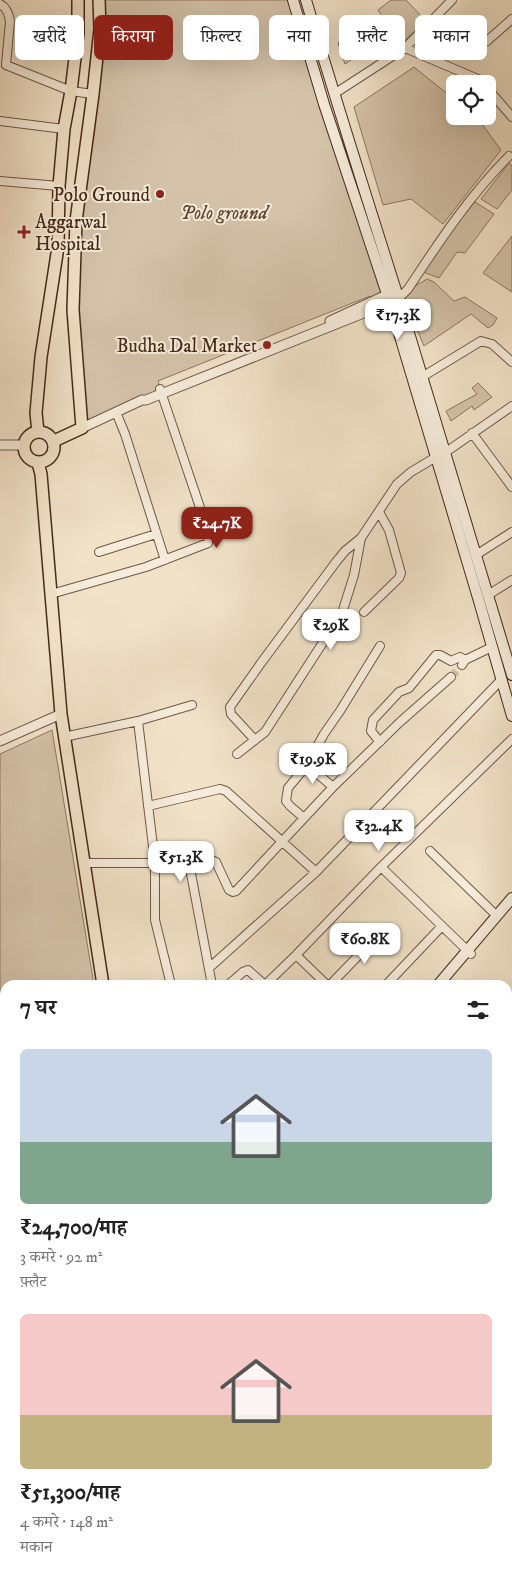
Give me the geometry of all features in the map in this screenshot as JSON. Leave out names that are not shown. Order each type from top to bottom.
[{"type":"main road","points":[[38,432],[36,412],[58,247],[59,186],[64,129],[78,33],[78,0]]},
{"type":"main road","points":[[54,442],[82,428],[73,310],[76,221],[100,29],[99,0]]},
{"type":"main road","points":[[293,0],[324,104],[422,377],[492,647],[502,680],[510,698],[512,716]]},
{"type":"main road","points":[[306,0],[393,297],[511,669]]},
{"type":"main road","points":[[38,432],[47,434],[55,446],[52,456],[44,462],[29,459],[26,455],[24,445],[29,436],[38,432]]},
{"type":"main road","points":[[38,462],[41,474],[60,714],[102,980]]},
{"type":"main road","points":[[448,980],[512,898]]},
{"type":"main road","points":[[443,980],[512,907]]},
{"type":"street","points":[[452,0],[405,48],[471,75]]},
{"type":"street","points":[[3,3],[10,21],[3,64],[71,91],[93,94]]},
{"type":"street","points":[[487,41],[512,19]]},
{"type":"street","points":[[334,94],[386,60]]},
{"type":"street","points":[[496,98],[512,117]]},
{"type":"street","points":[[0,121],[64,129]]},
{"type":"street","points":[[82,428],[142,400],[146,400],[161,392],[393,297],[408,289],[467,203],[492,173],[511,157]]},
{"type":"street","points":[[0,181],[59,186]]},
{"type":"street","points":[[422,377],[481,341],[492,344],[512,362]]},
{"type":"street","points":[[51,594],[146,567],[206,545],[209,539],[161,392]]},
{"type":"street","points":[[255,740],[231,714],[230,707],[345,550],[361,538],[404,476],[442,454],[512,406]]},
{"type":"street","points":[[116,412],[125,434],[165,560]]},
{"type":"street","points":[[472,433],[512,487]]},
{"type":"street","points":[[0,446],[24,445]]},
{"type":"street","points":[[364,612],[399,578],[401,573],[388,530],[379,512]]},
{"type":"street","points":[[476,555],[512,532]]},
{"type":"street","points":[[99,552],[156,534]]},
{"type":"street","points":[[237,754],[265,732],[342,612],[352,582],[361,538]]},
{"type":"street","points":[[488,596],[512,580]]},
{"type":"street","points":[[304,818],[286,801],[288,788],[307,765],[324,734],[380,646]]},
{"type":"street","points":[[380,742],[371,731],[374,720],[399,692],[409,688],[436,655],[451,661],[458,658],[463,662],[492,647]]},
{"type":"street","points":[[84,863],[189,863],[211,860],[216,862],[229,890],[236,891],[333,787],[400,722],[452,677]]},
{"type":"street","points":[[209,968],[316,872],[502,680]]},
{"type":"street","points":[[64,737],[138,721],[192,705]]},
{"type":"street","points":[[0,741],[60,714]]},
{"type":"street","points":[[138,721],[155,863],[155,920],[171,980]]},
{"type":"street","points":[[270,980],[296,956],[381,867],[512,739]]},
{"type":"street","points":[[307,765],[333,787]]},
{"type":"street","points":[[148,806],[220,789],[226,791],[316,872]]},
{"type":"street","points":[[430,851],[497,916]]},
{"type":"street","points":[[189,863],[211,980]]},
{"type":"street","points":[[381,867],[469,952]]},
{"type":"street","points":[[391,980],[442,926]]},
{"type":"street","points":[[333,980],[384,928]]},
{"type":"street","points":[[296,956],[322,980]]},
{"type":"street","points":[[233,980],[242,972],[248,970],[259,980]]},
{"type":"green space","name":"Polo ground","points":[[97,0],[293,0],[298,15],[269,15],[269,60],[313,60],[392,295],[371,301],[370,296],[158,381],[163,395],[86,427],[73,310],[94,60],[173,60],[173,15],[96,15]]},
{"type":"green space","points":[[391,0],[406,0],[420,15],[415,15],[415,31],[405,40],[405,15],[381,15],[378,10]]},
{"type":"green space","points":[[414,67],[446,93],[446,125],[483,125],[501,150],[443,224],[411,199],[383,205],[354,107]]},
{"type":"green space","points":[[509,163],[512,166],[512,190],[497,209],[481,199]]},
{"type":"green space","points":[[475,202],[494,214],[465,253],[457,252],[439,278],[423,272],[445,238]]},
{"type":"green space","points":[[512,236],[512,292],[483,273]]},
{"type":"green space","points":[[427,279],[434,282],[454,301],[465,297],[497,318],[493,325],[488,328],[471,314],[424,346],[402,294]]},
{"type":"green space","points":[[478,383],[492,397],[474,410],[472,406],[451,421],[446,411],[477,394],[472,388]]},
{"type":"green space","points":[[52,730],[93,980],[0,980],[0,754]]},
{"type":"tunnel","points":[[451,677],[462,665]]},
{"type":"place","name":"Polo Ground","points":[[160,194]]},
{"type":"place","name":"Aggarwal Hospital","points":[[24,232]]},
{"type":"place","name":"Budha Dal Market","points":[[267,345]]}]
